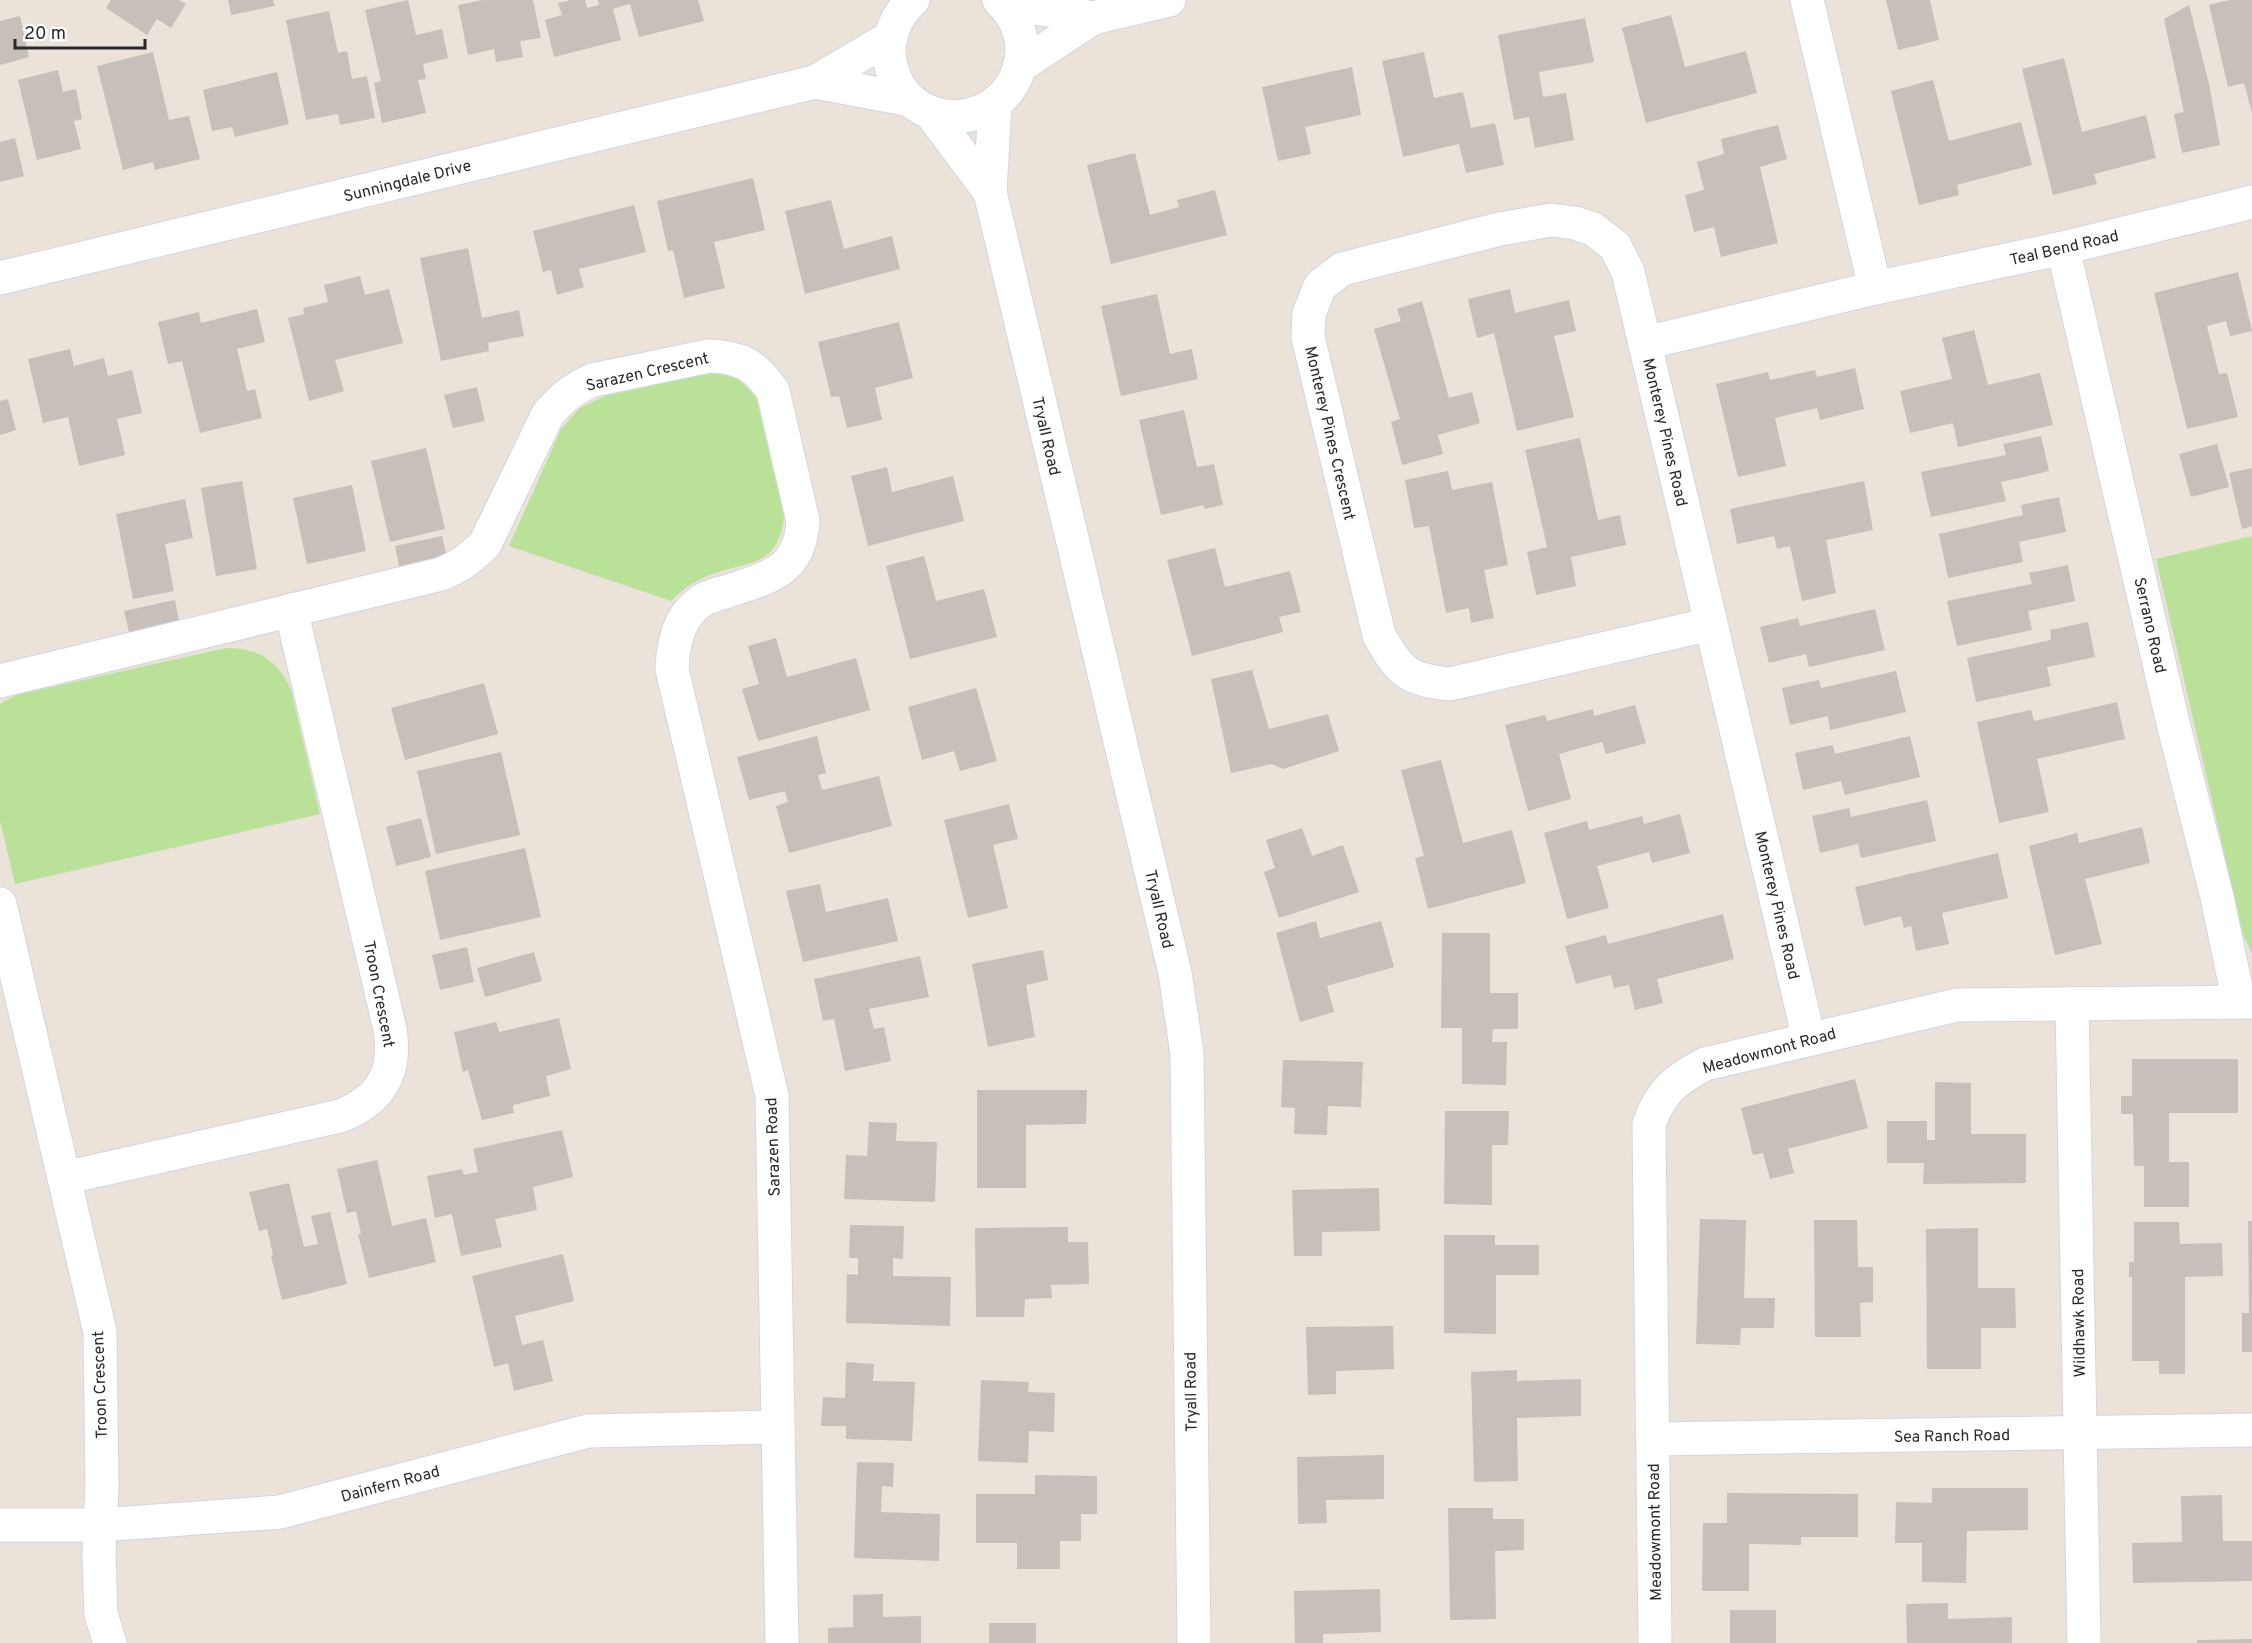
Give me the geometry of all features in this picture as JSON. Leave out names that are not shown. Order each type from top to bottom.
[{"type":"street","points":[[891,37],[898,18],[913,0]]},
{"type":"street","points":[[1020,66],[1093,18],[1169,0]]},
{"type":"street","points":[[1806,0],[1875,288]]},
{"type":"street","points":[[1000,1],[1093,18]]},
{"type":"street","points":[[995,104],[1011,87],[1020,66],[1022,48],[1019,31],[1011,15],[1000,1]]},
{"type":"street","name":"Sunningdale Drive","points":[[0,278],[815,82],[891,37]]},
{"type":"street","name":"Tryall Road","points":[[891,37],[889,54],[899,86],[920,106],[990,192]]},
{"type":"street","name":"Sunningdale Drive","points":[[815,82],[920,106],[941,116],[966,117],[985,111],[995,104]]},
{"type":"street","name":"Tryall Road","points":[[995,104],[990,192],[1175,973],[1187,1054],[1194,1643]]},
{"type":"street","name":"Teal Bend Road","points":[[1875,288],[2063,248],[2252,202]]},
{"type":"street","name":"Monterey Pines Crescent","points":[[1645,343],[1628,272],[1615,246],[1593,228],[1551,220],[1500,229],[1342,269],[1320,286],[1309,314],[1308,337],[1318,384],[1379,635],[1394,662],[1411,676],[1428,682],[1450,684],[1711,624]]},
{"type":"street","name":"Serrano Road","points":[[2063,248],[2171,712],[2246,1002]]},
{"type":"street","name":"Monterey Pines Road","points":[[1809,1039],[1645,343],[1875,288]]},
{"type":"street","name":"Sarazen Crescent","points":[[291,610],[441,574],[457,568],[472,558],[485,544],[494,528],[548,414],[561,399],[576,388],[593,380],[709,356],[729,356],[747,363],[762,375],[773,391],[803,521],[802,537],[797,553],[775,575],[703,599],[693,608],[679,628]]},
{"type":"street","points":[[0,681],[291,610]]},
{"type":"street","name":"Troon Crescent","points":[[64,1178],[340,1116],[358,1109],[373,1097],[385,1081],[391,1064],[393,1047],[390,1029],[291,610]]},
{"type":"street","name":"Sarazen Road","points":[[679,628],[672,651],[672,669],[772,1096],[782,1643]]},
{"type":"street","name":"Troon Crescent","points":[[0,904],[100,1332],[101,1614],[110,1643]]},
{"type":"street","name":"Meadowmont Road","points":[[1655,1643],[1649,1124],[1657,1103],[1676,1082],[1705,1064],[1957,1005],[2246,1002]]},
{"type":"street","name":"Wildhawk Road","points":[[2072,1004],[2084,1643]]},
{"type":"street","name":"Dainfern Road","points":[[0,1525],[100,1525],[280,1512],[588,1431],[777,1427]]},
{"type":"street","name":"Sea Ranch Road","points":[[1653,1439],[2252,1430]]},
{"type":"green space","points":[[708,373],[724,374],[739,380],[756,397],[784,517],[775,547],[767,555],[746,565],[700,579],[671,601],[509,546],[561,429],[580,408],[605,396]]},
{"type":"green space","points":[[2252,536],[2252,954],[2243,934],[2156,559]]},
{"type":"green space","points":[[226,648],[257,653],[273,664],[286,680],[291,690],[320,814],[15,884],[0,821],[0,704],[16,695]]},
{"type":"building","points":[[111,0],[179,0],[186,4],[171,28],[157,19],[147,35],[106,8]]},
{"type":"building","points":[[228,0],[273,0],[275,6],[231,15]]},
{"type":"building","points":[[408,0],[416,35],[442,29],[448,58],[423,64],[426,79],[418,80],[426,113],[382,123],[374,83],[381,81],[365,10]]},
{"type":"building","points":[[483,0],[533,0],[541,38],[520,41],[523,57],[496,62],[494,49],[468,55],[458,5]]},
{"type":"building","points":[[585,0],[587,8],[599,5],[598,0],[698,0],[704,21],[639,37],[630,4],[613,9],[621,40],[554,57],[545,20],[562,15],[558,3]]},
{"type":"building","points":[[1886,0],[1930,0],[1939,40],[1898,50]]},
{"type":"building","points":[[2230,0],[2252,0],[2252,113],[2244,83],[2228,87],[2209,5]]},
{"type":"building","points":[[2189,5],[2209,84],[2220,145],[2182,153],[2174,114],[2184,112],[2164,19]]},
{"type":"building","points":[[329,11],[338,53],[347,51],[352,79],[367,76],[375,118],[340,125],[338,114],[306,120],[286,20]]},
{"type":"building","points":[[1671,15],[1685,67],[1746,51],[1757,93],[1646,123],[1622,28]]},
{"type":"building","points":[[20,16],[29,57],[0,65],[0,21]]},
{"type":"building","points":[[1585,18],[1594,62],[1539,72],[1543,97],[1566,93],[1574,140],[1535,148],[1529,117],[1514,120],[1498,35]]},
{"type":"building","points":[[153,52],[169,120],[189,116],[200,159],[155,170],[153,162],[123,170],[97,66]]},
{"type":"building","points":[[1424,52],[1434,98],[1463,92],[1471,128],[1495,123],[1504,165],[1466,173],[1459,144],[1403,157],[1382,61]]},
{"type":"building","points":[[2064,58],[2082,132],[2146,115],[2156,158],[2094,174],[2097,184],[2053,195],[2022,69]]},
{"type":"building","points":[[1352,67],[1361,115],[1305,127],[1311,154],[1278,161],[1262,87]]},
{"type":"building","points":[[58,70],[63,92],[76,89],[82,119],[74,121],[81,149],[37,160],[18,80]]},
{"type":"building","points":[[277,72],[289,124],[235,137],[232,127],[212,131],[203,90]]},
{"type":"building","points":[[1933,80],[1949,141],[2021,122],[2032,165],[1957,185],[1959,195],[1919,205],[1891,91]]},
{"type":"building","points":[[1778,125],[1787,159],[1760,167],[1778,243],[1721,257],[1714,227],[1694,232],[1685,195],[1704,190],[1697,162],[1724,154],[1721,139]]},
{"type":"building","points":[[15,138],[24,176],[0,182],[0,142]]},
{"type":"building","points":[[1135,153],[1150,215],[1179,207],[1177,200],[1215,190],[1227,235],[1111,264],[1087,165]]},
{"type":"building","points":[[753,178],[765,230],[714,242],[725,288],[684,298],[673,250],[668,251],[657,201]]},
{"type":"building","points":[[831,200],[844,249],[892,236],[900,269],[805,294],[785,211]]},
{"type":"building","points":[[634,205],[646,252],[579,269],[584,287],[557,295],[551,270],[543,272],[533,231]]},
{"type":"building","points":[[468,248],[482,318],[519,310],[524,336],[488,343],[489,351],[441,361],[420,258]]},
{"type":"building","points":[[2238,272],[2252,331],[2230,336],[2226,321],[2207,326],[2219,374],[2227,373],[2238,417],[2187,429],[2154,293]]},
{"type":"building","points":[[360,276],[365,295],[389,289],[403,343],[335,360],[344,391],[309,401],[288,318],[304,314],[303,308],[328,302],[324,285]]},
{"type":"building","points":[[1510,289],[1515,313],[1569,300],[1576,331],[1554,336],[1574,417],[1517,431],[1494,333],[1477,338],[1468,299]]},
{"type":"building","points":[[1157,294],[1170,354],[1192,349],[1198,379],[1121,396],[1101,306]]},
{"type":"building","points":[[1422,301],[1449,398],[1472,392],[1480,423],[1438,435],[1443,454],[1402,465],[1391,422],[1400,419],[1374,329],[1401,321],[1397,309]]},
{"type":"building","points":[[257,309],[265,342],[237,349],[247,391],[255,389],[262,418],[200,433],[182,361],[168,364],[158,322],[199,312],[201,323]]},
{"type":"building","points":[[899,322],[913,378],[875,388],[882,420],[847,428],[839,396],[831,397],[818,342]]},
{"type":"building","points":[[1974,330],[1988,385],[2040,373],[2053,425],[1958,447],[1953,423],[1910,433],[1900,391],[1952,379],[1942,338]]},
{"type":"building","points":[[70,349],[74,366],[104,358],[108,376],[132,370],[142,413],[117,419],[125,455],[79,466],[68,417],[43,423],[28,359]]},
{"type":"building","points":[[1855,368],[1864,409],[1820,420],[1817,408],[1775,418],[1786,466],[1738,477],[1716,384],[1768,372],[1770,380],[1815,370],[1817,377]]},
{"type":"building","points":[[477,387],[485,421],[453,428],[444,395]]},
{"type":"building","points":[[8,399],[16,430],[0,435],[0,401]]},
{"type":"building","points":[[1184,410],[1197,467],[1214,464],[1223,505],[1204,509],[1204,505],[1161,515],[1139,420]]},
{"type":"building","points":[[2041,436],[2049,471],[2001,482],[2006,501],[1931,517],[1921,472],[2006,455],[2003,444]]},
{"type":"building","points":[[1580,438],[1598,520],[1620,515],[1626,545],[1571,557],[1576,586],[1536,595],[1527,552],[1547,547],[1525,450]]},
{"type":"building","points":[[2217,444],[2229,487],[2191,497],[2179,454]]},
{"type":"building","points":[[426,448],[445,529],[390,542],[371,461]]},
{"type":"building","points":[[887,467],[892,492],[953,476],[964,521],[868,546],[851,476]]},
{"type":"building","points":[[2252,468],[2252,526],[2242,529],[2229,473]]},
{"type":"building","points":[[1448,471],[1452,490],[1492,482],[1508,565],[1484,570],[1494,618],[1471,623],[1469,608],[1446,613],[1429,526],[1414,528],[1405,480]]},
{"type":"building","points":[[242,481],[257,569],[216,576],[201,488]]},
{"type":"building","points":[[1864,481],[1873,530],[1826,540],[1836,593],[1802,601],[1790,546],[1777,549],[1774,536],[1737,544],[1730,509]]},
{"type":"building","points":[[352,485],[366,551],[307,564],[293,498]]},
{"type":"building","points":[[2059,497],[2066,532],[2019,542],[2023,562],[1948,578],[1939,534],[2023,515],[2021,505]]},
{"type":"building","points":[[185,499],[193,538],[165,544],[174,591],[133,599],[116,514]]},
{"type":"building","points":[[442,536],[449,567],[401,576],[395,546]]},
{"type":"building","points":[[1215,548],[1225,587],[1290,571],[1301,612],[1279,617],[1283,632],[1192,656],[1167,560]]},
{"type":"building","points":[[924,556],[936,601],[984,589],[997,637],[910,659],[886,566]]},
{"type":"building","points":[[2068,565],[2075,601],[2028,611],[2032,630],[1957,646],[1947,601],[2032,584],[2029,573]]},
{"type":"building","points":[[175,600],[180,626],[130,636],[124,611]]},
{"type":"building","points":[[1875,609],[1885,650],[1809,667],[1806,654],[1769,663],[1760,627],[1798,618],[1800,626]]},
{"type":"building","points":[[2088,622],[2095,657],[2047,667],[2051,686],[1976,702],[1967,658],[2051,640],[2050,630]]},
{"type":"building","points":[[776,638],[787,677],[856,658],[870,710],[758,741],[742,689],[759,684],[748,646]]},
{"type":"building","points":[[1252,670],[1269,729],[1328,714],[1339,751],[1283,769],[1272,764],[1231,773],[1211,679]]},
{"type":"building","points":[[1896,671],[1906,712],[1830,730],[1828,716],[1790,725],[1782,688],[1819,680],[1821,688]]},
{"type":"building","points":[[484,683],[498,734],[405,760],[391,708]]},
{"type":"building","points":[[976,688],[997,761],[960,771],[954,751],[922,760],[908,707]]},
{"type":"building","points":[[2117,702],[2125,739],[2037,759],[2049,812],[1999,823],[1977,722],[2031,710],[2034,721]]},
{"type":"building","points":[[1635,705],[1646,743],[1606,754],[1602,742],[1559,754],[1571,799],[1528,811],[1505,725],[1545,715],[1547,721],[1593,709],[1594,716]]},
{"type":"building","points":[[817,736],[826,773],[818,775],[822,790],[879,776],[892,826],[789,853],[776,806],[788,802],[785,791],[749,800],[737,757]]},
{"type":"building","points":[[1910,736],[1920,777],[1845,795],[1841,781],[1803,790],[1795,753],[1833,745],[1835,754]]},
{"type":"building","points":[[501,752],[520,835],[436,854],[417,771]]},
{"type":"building","points":[[1441,760],[1463,843],[1512,830],[1526,883],[1428,909],[1415,858],[1424,856],[1401,770]]},
{"type":"building","points":[[1927,800],[1936,841],[1861,858],[1858,844],[1820,853],[1812,816],[1849,808],[1851,817]]},
{"type":"building","points":[[1009,804],[1018,839],[993,845],[1008,908],[968,918],[944,820]]},
{"type":"building","points":[[1680,814],[1690,853],[1652,863],[1649,852],[1597,866],[1609,908],[1567,919],[1544,833],[1587,821],[1589,830],[1642,816],[1644,824]]},
{"type":"building","points":[[421,818],[431,857],[396,866],[386,827]]},
{"type":"building","points":[[2142,827],[2150,863],[2085,879],[2102,944],[2055,955],[2029,846],[2077,833],[2079,843]]},
{"type":"building","points":[[1302,828],[1312,856],[1343,845],[1359,892],[1279,918],[1264,872],[1275,868],[1266,840]]},
{"type":"building","points":[[525,848],[541,917],[440,940],[425,871]]},
{"type":"building","points":[[1998,853],[2008,898],[1942,913],[1949,944],[1916,951],[1911,926],[1904,928],[1901,916],[1864,926],[1855,887]]},
{"type":"building","points":[[820,884],[826,912],[888,898],[898,941],[803,962],[786,891]]},
{"type":"building","points":[[1723,914],[1734,959],[1657,979],[1663,1003],[1635,1010],[1629,985],[1614,988],[1611,975],[1576,984],[1565,946],[1606,935],[1608,944]]},
{"type":"building","points":[[1316,921],[1320,938],[1381,921],[1394,967],[1327,986],[1334,1012],[1300,1022],[1276,933]]},
{"type":"building","points":[[1442,933],[1490,933],[1490,993],[1518,993],[1518,1029],[1493,1029],[1492,1042],[1507,1042],[1506,1085],[1462,1084],[1462,1028],[1441,1028]]},
{"type":"building","points":[[467,947],[474,982],[440,990],[432,955]]},
{"type":"building","points":[[1043,950],[1048,980],[1026,985],[1035,1037],[988,1047],[972,964]]},
{"type":"building","points":[[534,952],[542,981],[485,997],[477,968]]},
{"type":"building","points":[[920,956],[929,997],[869,1009],[874,1029],[884,1027],[891,1061],[845,1071],[834,1019],[823,1021],[814,979]]},
{"type":"building","points":[[559,1018],[571,1069],[546,1076],[550,1096],[513,1105],[514,1113],[482,1120],[468,1070],[463,1072],[454,1032],[496,1022],[499,1032]]},
{"type":"building","points":[[2132,1059],[2238,1059],[2238,1113],[2169,1113],[2169,1162],[2189,1162],[2189,1207],[2144,1207],[2144,1166],[2134,1166],[2133,1114],[2121,1114],[2121,1096],[2132,1096]]},
{"type":"building","points":[[1283,1060],[1363,1062],[1361,1107],[1328,1106],[1327,1135],[1294,1134],[1295,1108],[1281,1107]]},
{"type":"building","points":[[1855,1079],[1868,1128],[1788,1149],[1794,1173],[1770,1179],[1763,1153],[1753,1155],[1741,1108]]},
{"type":"building","points":[[1935,1082],[1971,1083],[1971,1134],[2026,1134],[2026,1183],[1923,1184],[1924,1163],[1887,1163],[1887,1121],[1927,1121],[1927,1140],[1935,1140]]},
{"type":"building","points":[[977,1090],[1087,1090],[1086,1124],[1026,1125],[1026,1188],[977,1188]]},
{"type":"building","points":[[1445,1111],[1509,1111],[1508,1145],[1492,1145],[1492,1205],[1444,1204]]},
{"type":"building","points":[[869,1122],[897,1123],[896,1141],[937,1142],[935,1202],[844,1199],[846,1155],[867,1156]]},
{"type":"building","points":[[562,1130],[573,1177],[533,1187],[537,1210],[495,1219],[502,1247],[461,1256],[452,1214],[435,1218],[427,1176],[462,1169],[464,1175],[478,1172],[473,1149]]},
{"type":"building","points":[[377,1160],[392,1226],[426,1218],[436,1262],[369,1278],[358,1234],[361,1234],[356,1211],[347,1213],[337,1169]]},
{"type":"building","points":[[289,1183],[304,1247],[318,1244],[311,1216],[330,1212],[347,1284],[282,1300],[267,1229],[259,1231],[249,1192]]},
{"type":"building","points":[[1379,1188],[1380,1231],[1322,1232],[1322,1256],[1294,1256],[1292,1190]]},
{"type":"building","points":[[1700,1219],[1746,1220],[1744,1298],[1775,1298],[1774,1328],[1741,1328],[1740,1345],[1696,1344]]},
{"type":"building","points":[[1814,1220],[1857,1220],[1858,1267],[1873,1267],[1873,1302],[1860,1303],[1861,1337],[1815,1337]]},
{"type":"building","points":[[2248,1221],[2252,1221],[2252,1352],[2242,1352],[2242,1313],[2249,1313]]},
{"type":"building","points":[[2134,1222],[2179,1222],[2180,1244],[2222,1243],[2223,1276],[2185,1277],[2185,1374],[2159,1374],[2159,1361],[2132,1361],[2132,1277],[2129,1277],[2129,1262],[2134,1262]]},
{"type":"building","points":[[850,1225],[904,1226],[903,1259],[893,1258],[893,1276],[951,1277],[950,1326],[846,1323],[847,1274],[858,1275],[858,1258],[849,1258]]},
{"type":"building","points":[[1068,1227],[1068,1242],[1088,1242],[1089,1284],[1051,1285],[1052,1298],[1025,1299],[1024,1317],[976,1317],[975,1228]]},
{"type":"building","points":[[1978,1228],[1978,1288],[2015,1288],[2016,1328],[1981,1328],[1981,1369],[1927,1369],[1926,1229]]},
{"type":"building","points":[[1444,1235],[1495,1235],[1495,1245],[1539,1245],[1539,1275],[1496,1275],[1496,1334],[1444,1333]]},
{"type":"building","points":[[563,1254],[574,1301],[515,1316],[522,1345],[543,1340],[553,1381],[514,1391],[508,1363],[494,1367],[472,1276]]},
{"type":"building","points":[[1393,1326],[1394,1369],[1336,1371],[1336,1394],[1308,1395],[1306,1327]]},
{"type":"building","points":[[846,1362],[874,1364],[873,1381],[915,1382],[912,1441],[846,1439],[846,1426],[821,1426],[823,1397],[845,1398]]},
{"type":"building","points":[[1517,1370],[1517,1381],[1581,1379],[1581,1416],[1517,1418],[1518,1481],[1474,1482],[1471,1372]]},
{"type":"building","points":[[981,1380],[1029,1382],[1028,1392],[1055,1393],[1054,1432],[1029,1431],[1028,1463],[978,1461]]},
{"type":"building","points":[[1384,1455],[1384,1499],[1326,1500],[1327,1523],[1298,1524],[1297,1457]]},
{"type":"building","points":[[857,1462],[894,1463],[893,1487],[882,1486],[881,1512],[940,1514],[939,1561],[854,1558]]},
{"type":"building","points":[[1035,1475],[1097,1476],[1097,1514],[1081,1514],[1081,1541],[1060,1541],[1060,1569],[1017,1569],[1017,1543],[976,1543],[976,1494],[1035,1494]]},
{"type":"building","points":[[1932,1488],[2028,1488],[2028,1530],[1967,1531],[1966,1583],[1922,1582],[1922,1543],[1895,1543],[1896,1502],[1932,1503]]},
{"type":"building","points":[[1727,1493],[1858,1494],[1858,1537],[1801,1537],[1801,1545],[1749,1544],[1749,1591],[1702,1591],[1703,1523],[1727,1523]]},
{"type":"building","points":[[2222,1495],[2223,1541],[2252,1541],[2252,1581],[2133,1583],[2132,1543],[2182,1542],[2181,1496]]},
{"type":"building","points":[[1448,1508],[1493,1508],[1493,1519],[1524,1519],[1524,1550],[1495,1551],[1496,1619],[1450,1620]]},
{"type":"building","points":[[1380,1589],[1381,1632],[1323,1634],[1323,1643],[1295,1643],[1294,1591]]},
{"type":"building","points":[[883,1594],[883,1617],[921,1616],[921,1643],[828,1643],[828,1628],[853,1627],[853,1595]]},
{"type":"building","points":[[1948,1603],[1948,1619],[2012,1617],[2012,1643],[1907,1643],[1906,1604]]},
{"type":"building","points":[[1730,1610],[1776,1610],[1776,1643],[1730,1643]]},
{"type":"building","points":[[989,1623],[1036,1623],[1036,1643],[989,1643]]},
{"type":"building","points":[[2252,1639],[2252,1643],[2197,1643],[2197,1640]]}]
